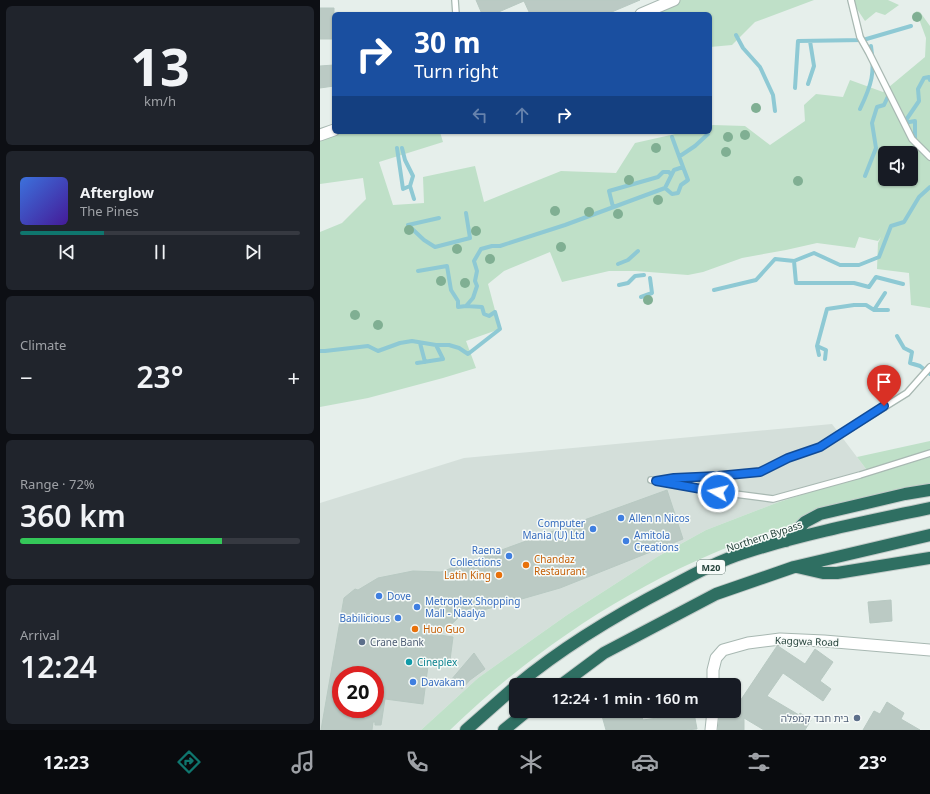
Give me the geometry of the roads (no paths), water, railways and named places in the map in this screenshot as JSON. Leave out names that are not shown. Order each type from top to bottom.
[{"type":"highway","points":[[785,541],[805,522],[820,514],[905,494],[930,490]]},
{"type":"highway","name":"Northern Bypass","points":[[525,678],[580,638],[638,603],[695,574],[746,552],[811,534],[930,508]]},
{"type":"highway","points":[[570,678],[604,653],[716,594],[794,567],[930,535]]},
{"type":"highway","points":[[794,567],[823,573],[837,573],[930,558]]},
{"type":"highway","name":"Northern Bypass","points":[[466,730],[509,691]]},
{"type":"highway","points":[[504,730],[519,718]]},
{"type":"street","points":[[646,12],[674,0]]},
{"type":"street","points":[[320,135],[332,131]]},
{"type":"street","name":"Kaggwa Road","points":[[713,678],[716,658],[723,650],[748,643],[780,639],[817,640],[930,650]]},
{"type":"street","points":[[711,730],[712,718]]},
{"type":"lane","points":[[455,0],[456,12]]},
{"type":"lane","points":[[851,0],[861,39],[912,139],[930,157]]},
{"type":"lane","points":[[930,367],[907,393],[820,447],[788,458],[760,472],[674,478],[653,481],[704,490],[773,499],[860,475],[930,453]]},
{"type":"waterway","points":[[795,88],[798,41],[863,40],[911,26]]},
{"type":"waterway","points":[[736,35],[743,48],[760,67],[773,95],[775,111]]},
{"type":"waterway","points":[[808,84],[814,66],[810,41]]},
{"type":"waterway","points":[[860,109],[872,78],[873,64],[871,46]]},
{"type":"waterway","points":[[915,143],[915,121],[904,123],[919,101],[918,89],[924,78],[929,77],[930,80]]},
{"type":"waterway","points":[[865,176],[876,148],[872,123],[877,107],[884,105],[890,92]]},
{"type":"waterway","points":[[680,156],[695,146],[708,134]]},
{"type":"waterway","points":[[672,137],[683,167]]},
{"type":"waterway","points":[[397,148],[403,189],[410,186]]},
{"type":"waterway","points":[[402,148],[405,160],[413,176],[410,186],[414,199]]},
{"type":"waterway","points":[[320,351],[368,346],[378,351],[400,343],[412,341],[436,345],[449,345],[459,348],[468,354],[500,329],[495,312],[489,316],[484,314],[482,307],[466,306],[473,298],[477,286],[475,281],[477,271],[474,261],[481,249],[492,246],[500,246],[565,225],[665,188],[672,194],[678,193],[681,185],[688,180],[683,167],[674,170],[665,188]]},
{"type":"waterway","points":[[613,207],[609,191],[658,177],[663,172],[669,172],[671,175]]},
{"type":"waterway","points":[[714,290],[756,280],[775,259],[794,261],[814,253],[840,265],[859,265],[879,257],[891,226],[904,222],[919,197],[930,187]]},
{"type":"waterway","points":[[439,218],[408,225],[424,240],[435,247],[470,238],[466,213]]},
{"type":"waterway","points":[[618,264],[628,260],[638,251]]},
{"type":"waterway","points":[[794,261],[796,283],[854,283],[869,287],[876,277],[903,284]]},
{"type":"waterway","points":[[418,271],[447,266],[451,290],[458,301],[458,307],[466,306]]},
{"type":"waterway","points":[[619,285],[628,283],[635,276],[644,275]]},
{"type":"waterway","points":[[641,297],[652,293],[650,278]]},
{"type":"waterway","points":[[874,310],[885,293]]},
{"type":"waterway","points":[[819,355],[817,346],[827,309],[854,305],[866,305],[874,310],[888,310]]},
{"type":"waterway","points":[[897,336],[904,348],[912,352],[910,363],[920,366],[930,374]]},
{"type":"waterway","points":[[420,343],[425,362]]},
{"type":"waterway","points":[[417,363],[443,359],[436,345]]},
{"type":"waterway","points":[[817,346],[826,350],[825,359]]},
{"type":"place","name":"Allen n Nicos","points":[[621,518]]},
{"type":"place","name":"Computer Mania (U) Ltd","points":[[593,529]]},
{"type":"place","name":"Amitola Creations","points":[[626,541]]},
{"type":"place","name":"Raena Collections","points":[[509,556]]},
{"type":"place","name":"Chandaz Restaurant","points":[[526,565]]},
{"type":"place","name":"Latin King","points":[[499,575]]},
{"type":"place","name":"Dove","points":[[379,596]]},
{"type":"place","name":"Metroplex Shopping Mall - Naalya","points":[[417,607]]},
{"type":"place","name":"Babilicious","points":[[398,618]]},
{"type":"place","name":"Huo Guo","points":[[415,629]]},
{"type":"place","name":"Crane Bank","points":[[362,642]]},
{"type":"place","name":"Cineplex","points":[[409,662]]},
{"type":"place","name":"Davakam","points":[[413,682]]},
{"type":"place","name":"בית חבד קמפלה","points":[[857,718]]}]
